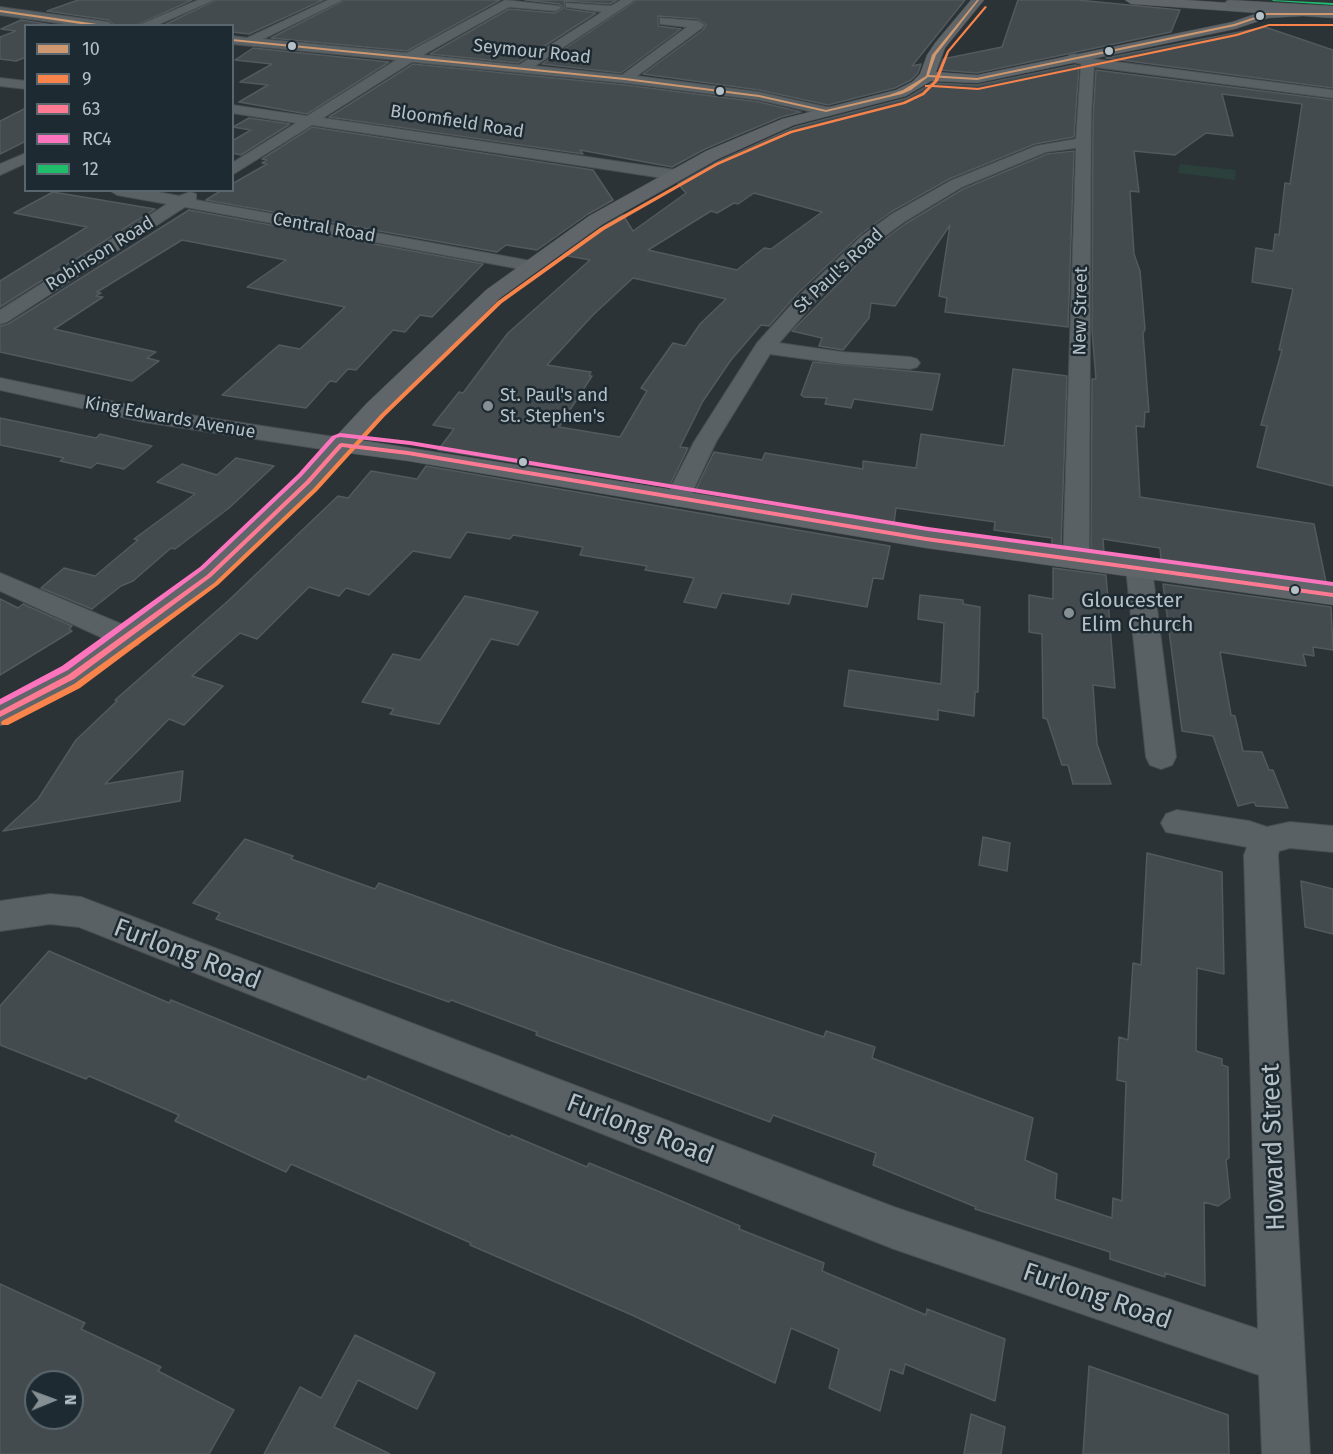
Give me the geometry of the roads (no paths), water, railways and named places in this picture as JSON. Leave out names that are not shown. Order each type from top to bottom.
[{"type":"main road","points":[[1131,0],[1330,12]]},
{"type":"main road","points":[[1178,0],[1298,13]]},
{"type":"main road","points":[[1230,5],[1307,4],[1327,0]]},
{"type":"main road","points":[[0,714],[71,677],[128,638],[227,560],[308,482],[459,324],[493,294],[531,266],[596,220],[676,175],[757,134],[826,111],[901,93],[917,85],[927,76],[934,55],[979,1]]},
{"type":"main road","points":[[1222,27],[1237,16],[1230,5]]},
{"type":"main road","points":[[927,76],[977,79],[1081,60],[1245,23],[1267,14],[1330,12]]},
{"type":"main road","points":[[341,445],[408,453],[891,534],[1333,595]]},
{"type":"street","points":[[148,24],[208,0]]},
{"type":"street","points":[[234,49],[337,0]]},
{"type":"street","points":[[570,5],[613,10],[629,0]]},
{"type":"street","points":[[234,169],[410,57],[510,2],[555,8]]},
{"type":"street","points":[[21,14],[46,5]]},
{"type":"street","points":[[0,11],[94,24]]},
{"type":"street","points":[[523,68],[607,14]]},
{"type":"street","points":[[625,79],[698,25],[664,21]]},
{"type":"street","name":"Seymour Road","points":[[234,40],[625,79],[759,96],[826,111]]},
{"type":"street","points":[[1081,60],[1333,94]]},
{"type":"street","name":"New Street","points":[[1076,559],[1084,143],[1081,60]]},
{"type":"street","points":[[0,82],[24,85]]},
{"type":"street","name":"Bloomfield Road","points":[[234,109],[676,175]]},
{"type":"street","name":"St Paul's Road","points":[[677,499],[705,442],[764,347],[837,268],[898,218],[956,184],[1054,145],[1084,143]]},
{"type":"street","points":[[0,171],[24,158]]},
{"type":"street","points":[[0,171],[24,175]]},
{"type":"street","name":"Central Road","points":[[128,192],[531,266]]},
{"type":"street","name":"Robinson Road","points":[[0,318],[198,192]]},
{"type":"street","points":[[764,347],[850,359],[893,360],[910,363]]},
{"type":"street","name":"King Edwards Avenue","points":[[0,384],[144,415],[341,445]]},
{"type":"street","points":[[1138,569],[1161,757]]},
{"type":"street","points":[[0,581],[128,638]]},
{"type":"street","points":[[1177,823],[1249,834],[1265,841],[1290,835],[1333,839]]},
{"type":"street","name":"Howard Street","points":[[1265,841],[1261,855],[1286,1454]]},
{"type":"street","name":"Furlong Road","points":[[0,916],[50,909],[81,912],[894,1228],[1282,1360]]},
{"type":"place","name":"St. Paul's and St. Stephen's","points":[[488,406]]},
{"type":"place","name":"Gloucester Elim Church","points":[[1069,613]]}]
